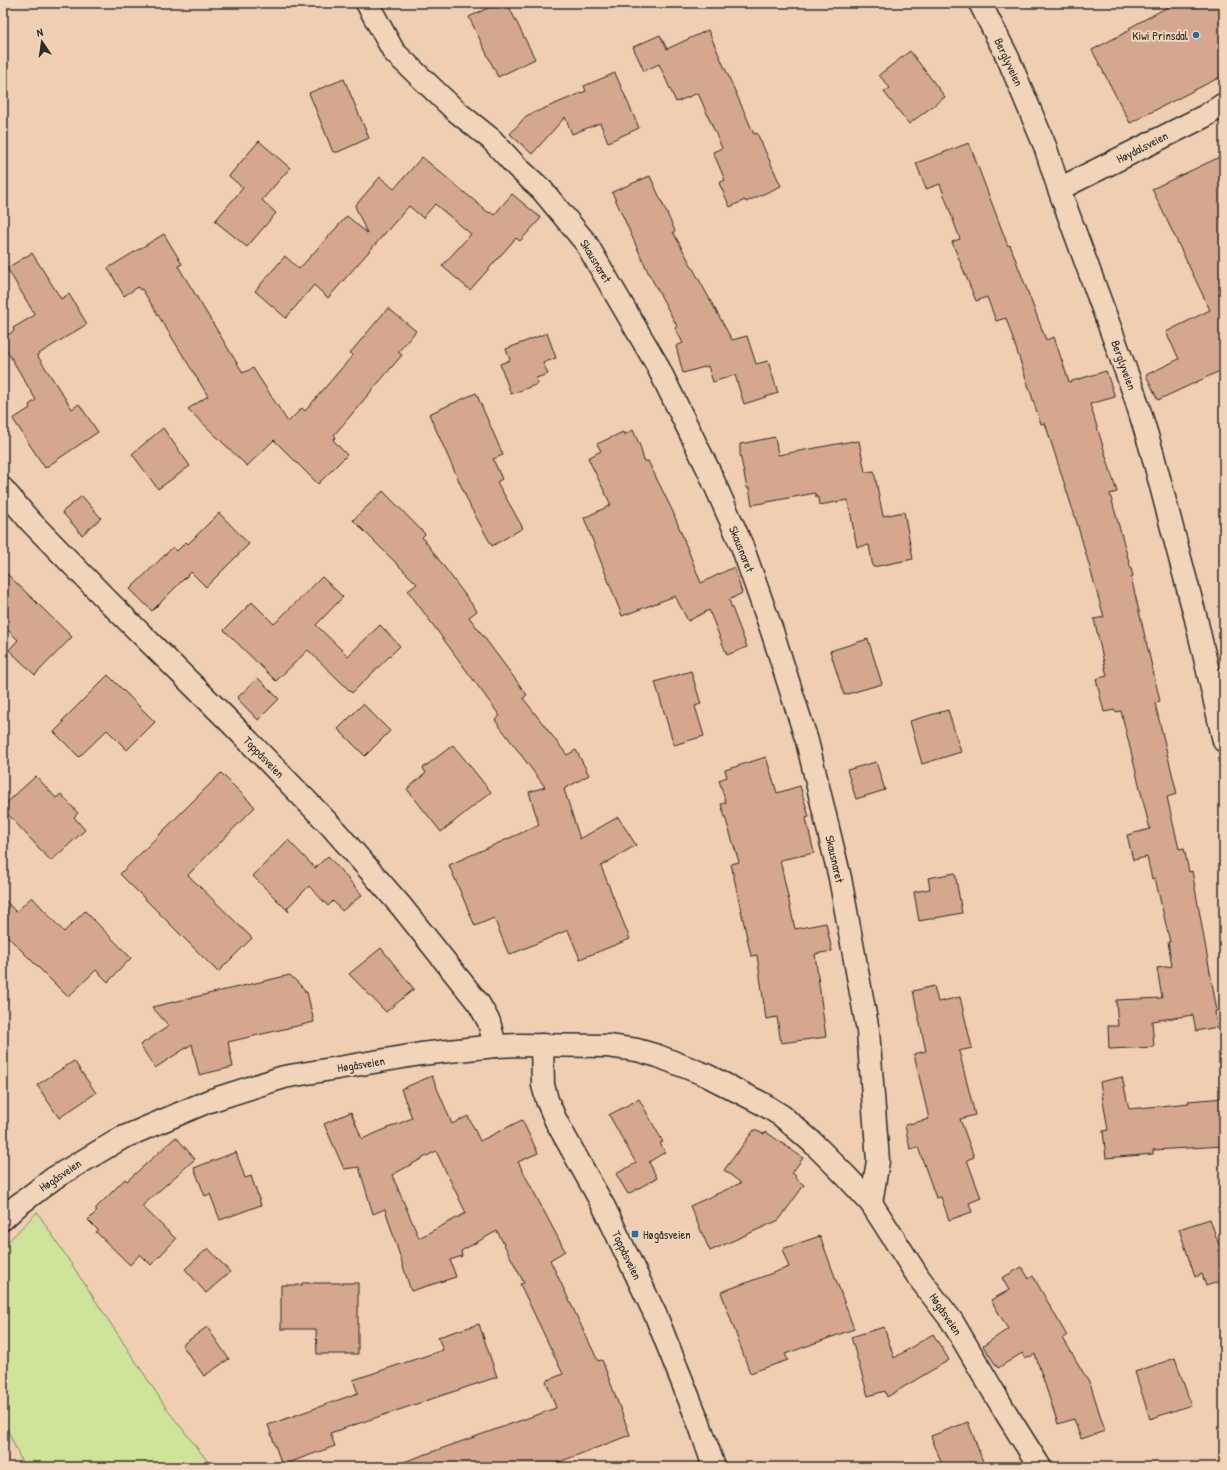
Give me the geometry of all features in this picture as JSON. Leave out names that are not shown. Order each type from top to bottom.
[{"type":"street","name":"Skausnaret","points":[[367,3],[394,52],[456,111],[490,139],[517,168],[542,190],[586,243],[656,362],[708,469],[742,546],[772,631],[807,741],[840,878],[868,1031],[878,1162],[871,1202]]},
{"type":"street","name":"Berglyveien","points":[[980,3],[1008,58],[1045,146],[1059,189],[1134,393],[1196,619],[1224,741]]},
{"type":"street","name":"Høydalsveien","points":[[1059,189],[1204,116],[1224,104]]},
{"type":"street","name":"Toppåsveien","points":[[3,489],[30,521],[230,722],[341,837],[401,906],[479,1004],[488,1022],[495,1046]]},
{"type":"street","name":"Toppåsveien","points":[[542,1045],[542,1085],[547,1100],[556,1121],[604,1207],[656,1316],[700,1426],[714,1467]]},
{"type":"street","name":"Høgåsveien","points":[[3,1219],[17,1206],[54,1178],[94,1153],[122,1138],[209,1101],[284,1077],[421,1054],[495,1046],[608,1046],[637,1050],[658,1056],[706,1075],[763,1104],[782,1116],[813,1143],[871,1202],[919,1278],[952,1321],[1006,1413],[1040,1467]]},
{"type":"green space","points":[[37,1212],[169,1412],[212,1467],[24,1467],[3,1419],[3,1247]]},
{"type":"building","points":[[498,3],[507,3],[535,59],[498,77],[469,17]]},
{"type":"building","points":[[1175,3],[1224,3],[1224,75],[1130,123],[1092,50],[1130,30],[1129,28]]},
{"type":"building","points":[[708,30],[754,134],[757,133],[781,186],[746,202],[745,200],[730,207],[719,183],[725,180],[713,152],[722,148],[698,93],[676,102],[659,64],[644,71],[633,47],[660,35],[667,49]]},
{"type":"building","points":[[910,51],[945,97],[909,124],[884,92],[890,88],[879,75]]},
{"type":"building","points":[[615,73],[639,128],[608,142],[600,123],[572,134],[565,117],[532,154],[510,134],[526,116],[586,91],[584,86]]},
{"type":"building","points":[[344,79],[369,138],[338,152],[333,152],[309,93]]},
{"type":"building","points":[[259,141],[290,168],[262,200],[276,213],[247,247],[215,221],[243,188],[229,176]]},
{"type":"building","points":[[969,143],[1046,340],[1054,337],[1069,382],[1106,371],[1115,397],[1090,404],[1117,492],[1110,494],[1133,576],[1131,577],[1160,701],[1155,703],[1177,794],[1167,797],[1179,849],[1184,848],[1189,872],[1192,871],[1217,1011],[1215,1011],[1217,1027],[1196,1031],[1193,1015],[1152,1021],[1154,1047],[1109,1049],[1108,1026],[1118,1026],[1116,1000],[1162,998],[1157,968],[1172,966],[1168,942],[1170,942],[1155,878],[1152,879],[1147,857],[1133,860],[1127,835],[1150,829],[1121,711],[1115,712],[1115,710],[1104,712],[1096,679],[1107,676],[1094,619],[1104,617],[1077,523],[1045,423],[1041,424],[1006,318],[996,321],[987,297],[976,301],[952,242],[960,239],[940,184],[926,189],[916,163]]},
{"type":"building","points":[[1224,155],[1224,369],[1158,400],[1146,375],[1179,359],[1166,332],[1210,310],[1152,189]]},
{"type":"building","points":[[422,157],[489,213],[490,212],[494,215],[512,194],[541,218],[520,241],[516,238],[470,290],[442,266],[471,234],[435,204],[423,218],[409,206],[328,298],[314,285],[286,318],[255,291],[285,256],[299,269],[347,216],[367,233],[355,206],[380,177],[394,189]]},
{"type":"building","points":[[650,176],[675,231],[673,232],[732,340],[747,336],[756,364],[768,361],[778,393],[744,404],[735,375],[713,382],[708,366],[683,373],[676,346],[683,343],[675,328],[677,326],[648,272],[612,192]]},
{"type":"building","points":[[164,234],[182,264],[178,266],[243,373],[253,368],[288,422],[302,408],[305,411],[353,355],[350,353],[388,308],[416,331],[398,352],[402,355],[334,435],[336,437],[333,440],[347,455],[318,484],[274,440],[247,466],[188,409],[208,396],[142,289],[140,290],[138,287],[124,296],[108,268]]},
{"type":"building","points":[[32,253],[61,299],[69,294],[87,324],[37,355],[72,409],[79,404],[98,432],[45,468],[13,419],[30,408],[29,405],[36,400],[3,344],[3,338],[14,331],[13,328],[35,315],[7,268]]},
{"type":"building","points":[[547,333],[556,358],[543,363],[548,374],[536,378],[538,384],[511,394],[500,364],[510,360],[506,349]]},
{"type":"building","points":[[476,393],[503,455],[493,459],[502,479],[497,482],[523,528],[492,546],[471,508],[429,414]]},
{"type":"building","points":[[163,428],[190,466],[158,489],[132,454]]},
{"type":"building","points":[[633,430],[640,446],[644,461],[648,461],[673,512],[701,583],[734,567],[742,593],[729,600],[747,647],[727,655],[709,610],[688,621],[675,596],[622,616],[584,518],[611,505],[588,458],[601,451],[597,444],[623,432],[624,435]]},
{"type":"building","points":[[775,437],[778,455],[859,441],[865,472],[874,471],[883,516],[904,512],[913,559],[873,567],[869,545],[857,547],[848,500],[819,505],[818,497],[816,497],[815,493],[752,505],[740,454],[740,444]]},
{"type":"building","points":[[383,491],[425,534],[422,537],[477,611],[469,617],[527,695],[523,698],[567,755],[576,750],[589,775],[564,789],[580,839],[618,817],[636,845],[601,866],[630,939],[580,959],[568,930],[509,955],[494,918],[475,926],[449,865],[539,825],[529,792],[545,787],[495,720],[500,716],[408,591],[417,584],[353,520]]},
{"type":"building","points":[[82,496],[101,518],[82,535],[62,512]]},
{"type":"building","points":[[219,513],[249,544],[206,587],[191,572],[152,611],[130,589],[173,547],[177,551],[186,542],[188,544]]},
{"type":"building","points":[[3,570],[72,637],[35,675],[9,650],[18,640],[3,625]]},
{"type":"building","points":[[322,577],[343,597],[316,625],[348,656],[380,625],[400,646],[352,693],[308,650],[276,681],[224,630],[252,602],[274,624]]},
{"type":"building","points":[[868,639],[882,684],[844,695],[830,651]]},
{"type":"building","points":[[691,671],[701,704],[695,706],[704,736],[674,745],[655,682]]},
{"type":"building","points":[[108,675],[155,722],[127,750],[107,730],[79,757],[54,732],[64,722],[62,721]]},
{"type":"building","points":[[258,678],[279,699],[258,720],[237,698]]},
{"type":"building","points":[[363,704],[390,731],[365,756],[338,729]]},
{"type":"building","points":[[948,710],[961,752],[922,764],[910,721]]},
{"type":"building","points":[[453,745],[491,792],[441,832],[407,789],[426,773],[423,768]]},
{"type":"building","points":[[766,757],[777,793],[800,786],[809,817],[806,818],[814,853],[780,860],[795,929],[826,923],[832,951],[815,954],[826,1037],[781,1043],[777,1017],[766,1019],[757,955],[751,956],[731,864],[739,862],[721,804],[726,803],[719,780],[727,777],[725,770]]},
{"type":"building","points":[[876,762],[885,790],[856,799],[847,770]]},
{"type":"building","points":[[221,773],[255,807],[188,875],[252,938],[218,972],[120,874]]},
{"type":"building","points":[[36,776],[56,798],[61,794],[78,813],[74,817],[85,830],[51,861],[3,809],[3,806]]},
{"type":"building","points":[[288,840],[315,868],[328,856],[362,895],[342,911],[333,901],[328,906],[309,886],[287,908],[289,912],[253,876]]},
{"type":"building","points":[[955,873],[962,913],[919,921],[914,892],[930,889],[928,878]]},
{"type":"building","points":[[32,897],[64,932],[85,911],[131,958],[108,982],[96,970],[68,997],[3,932],[3,898],[16,912]]},
{"type":"building","points":[[381,948],[414,989],[386,1012],[349,974]]},
{"type":"building","points":[[290,975],[304,989],[305,992],[307,992],[314,1022],[228,1042],[233,1067],[199,1075],[192,1044],[155,1068],[140,1045],[169,1026],[152,1007]]},
{"type":"building","points":[[934,986],[938,1002],[960,997],[972,1048],[959,1051],[975,1115],[960,1119],[974,1157],[967,1160],[981,1198],[969,1203],[972,1212],[949,1220],[941,1197],[936,1198],[918,1147],[910,1149],[905,1125],[929,1119],[914,1054],[926,1051],[913,991]]},
{"type":"building","points":[[74,1061],[96,1093],[59,1118],[37,1085]]},
{"type":"building","points":[[432,1076],[452,1124],[468,1116],[480,1141],[522,1120],[538,1153],[518,1162],[565,1251],[550,1260],[598,1361],[602,1360],[630,1435],[546,1467],[398,1467],[398,1464],[556,1408],[546,1381],[563,1374],[520,1284],[524,1283],[497,1231],[461,1251],[462,1256],[450,1260],[456,1277],[411,1291],[385,1209],[373,1214],[359,1167],[344,1169],[324,1124],[351,1112],[362,1139],[412,1118],[401,1089]],"holes":[[[436,1151],[466,1213],[419,1238],[392,1175]]]},
{"type":"building","points":[[1122,1077],[1129,1109],[1224,1098],[1224,1146],[1153,1150],[1153,1154],[1106,1158],[1103,1131],[1108,1130],[1100,1082]]},
{"type":"building","points":[[639,1099],[663,1142],[660,1143],[665,1152],[649,1162],[657,1178],[628,1194],[616,1174],[636,1163],[609,1115]]},
{"type":"building","points":[[754,1130],[764,1134],[766,1132],[803,1158],[792,1173],[796,1176],[795,1178],[804,1185],[779,1220],[710,1251],[690,1206],[741,1183],[724,1170]]},
{"type":"building","points":[[176,1137],[195,1159],[142,1206],[176,1239],[151,1265],[140,1254],[130,1265],[96,1232],[98,1230],[88,1220],[97,1211],[95,1209],[125,1179],[127,1181]]},
{"type":"building","points":[[236,1152],[245,1178],[251,1176],[261,1205],[220,1220],[210,1194],[205,1196],[194,1168]]},
{"type":"building","points":[[1210,1219],[1219,1245],[1224,1244],[1224,1280],[1206,1286],[1202,1274],[1195,1277],[1179,1229]]},
{"type":"building","points":[[820,1236],[854,1329],[785,1354],[788,1360],[750,1373],[721,1292],[789,1267],[782,1249]]},
{"type":"building","points":[[208,1248],[230,1272],[206,1293],[185,1269]]},
{"type":"building","points":[[1022,1267],[1029,1279],[1033,1276],[1067,1336],[1063,1338],[1091,1386],[1105,1431],[1081,1439],[1074,1419],[1058,1424],[1035,1354],[1025,1359],[1022,1353],[998,1368],[983,1346],[1008,1329],[991,1300],[1009,1290],[1002,1278]]},
{"type":"building","points":[[302,1283],[358,1283],[358,1354],[317,1354],[316,1329],[281,1329],[281,1285],[302,1285]]},
{"type":"building","points":[[479,1324],[497,1377],[330,1433],[335,1446],[282,1465],[268,1425],[358,1393],[353,1380],[443,1350],[438,1337]]},
{"type":"building","points":[[207,1327],[229,1359],[204,1376],[182,1345]]},
{"type":"building","points":[[884,1327],[894,1358],[933,1334],[949,1360],[887,1397],[885,1391],[868,1396],[851,1337]]},
{"type":"building","points":[[1175,1358],[1191,1405],[1150,1419],[1135,1372]]},
{"type":"building","points":[[968,1422],[985,1467],[943,1467],[931,1436]]},
{"type":"place","name":"Kiwi Prinsdal","points":[[1196,35]]},
{"type":"place","name":"Høgåsveien","points":[[635,1234]]}]
